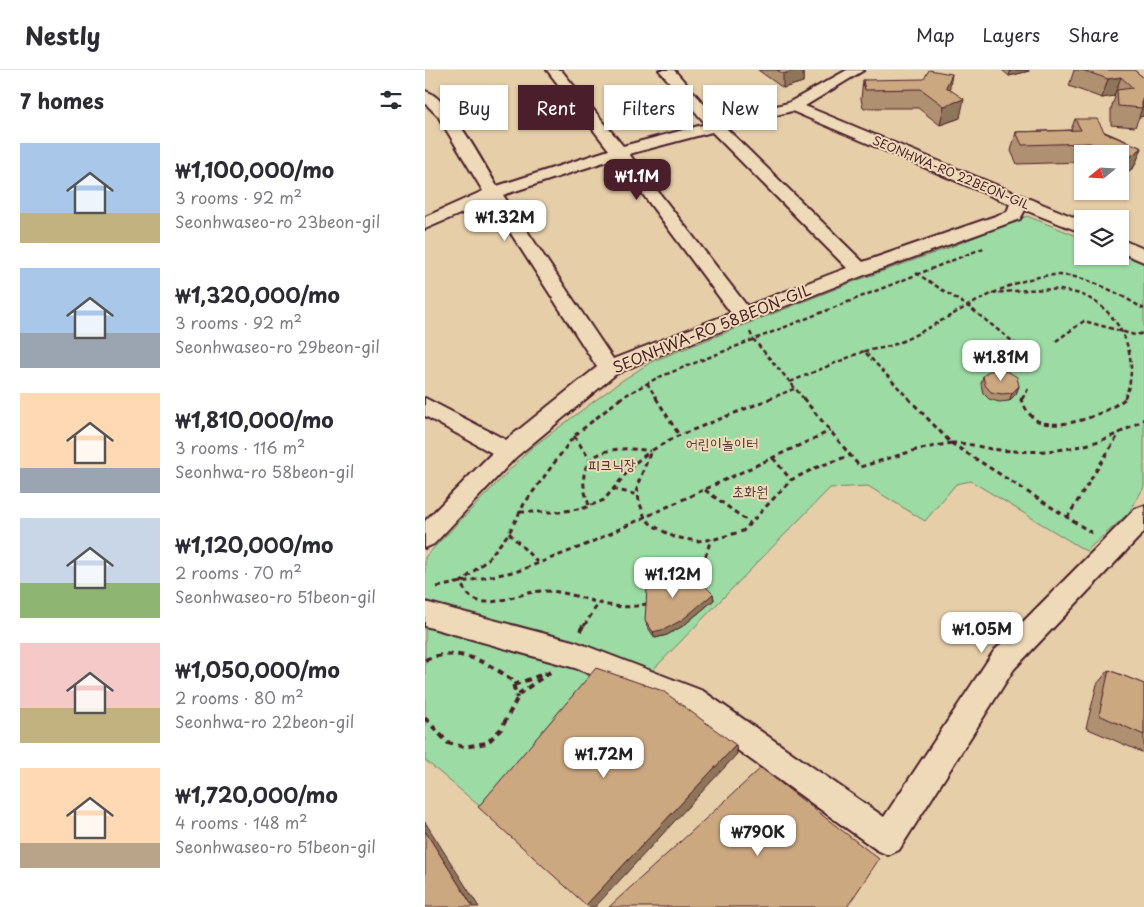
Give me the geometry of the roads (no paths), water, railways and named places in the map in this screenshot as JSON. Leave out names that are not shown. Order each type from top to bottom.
[{"type":"street","points":[[554,70],[743,315]]},
{"type":"street","points":[[665,70],[703,112]]},
{"type":"street","points":[[777,110],[793,106],[857,70]]},
{"type":"street","points":[[425,95],[493,193],[609,369]]},
{"type":"street","name":"SEONHWA-RO 22BEON-GIL","points":[[793,106],[1019,203],[1074,224]]},
{"type":"street","points":[[425,224],[493,193],[619,152],[704,130]]},
{"type":"street","points":[[719,130],[860,270]]},
{"type":"street","name":"SEONHWA-RO 58BEON-GIL","points":[[425,537],[433,516],[508,451],[609,369],[860,270],[1014,215],[1019,203]]},
{"type":"street","points":[[1129,249],[1144,256]]},
{"type":"street","points":[[425,406],[508,451]]},
{"type":"street","points":[[425,614],[558,662],[693,701],[887,839],[1004,660],[1144,516]]},
{"type":"park label","name":"어린이놀이터","points":[[722,444]]},
{"type":"park label","name":"피크닉장","points":[[612,465]]},
{"type":"park label","name":"초화원","points":[[750,492]]}]
